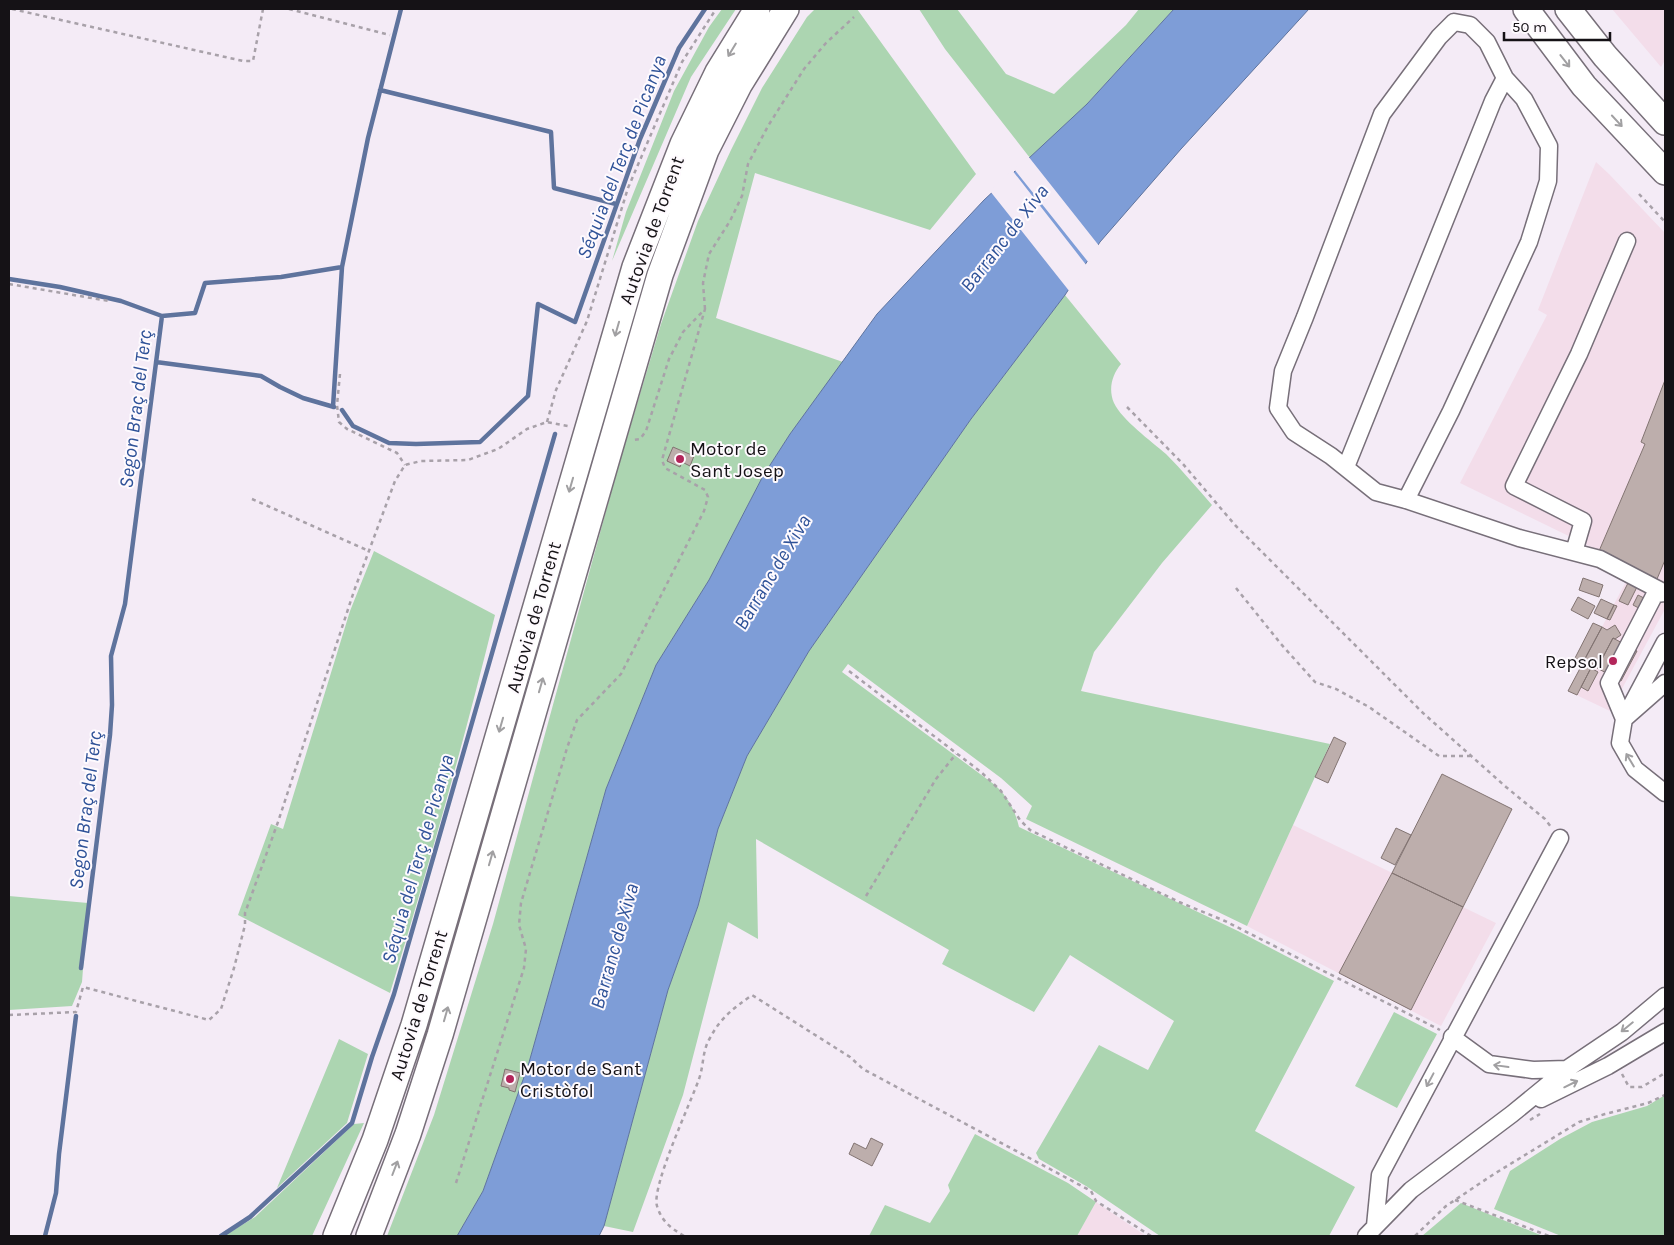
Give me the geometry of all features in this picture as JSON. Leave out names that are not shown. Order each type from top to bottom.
[{"type":"highway","name":"Autovia de Torrent","points":[[336,1236],[375,1140],[414,1025],[635,267],[683,144],[718,72],[757,9]]},
{"type":"highway","name":"Autovia de Torrent","points":[[369,1236],[408,1134],[440,1035],[660,276],[706,150],[739,85],[786,9]]},
{"type":"highway","points":[[660,276],[713,156],[746,90],[799,9]]},
{"type":"highway","points":[[1526,9],[1584,86],[1665,172]]},
{"type":"highway","points":[[1568,9],[1605,56],[1665,122]]},
{"type":"street","points":[[1406,500],[1450,411],[1528,242],[1548,181],[1548,146],[1524,99],[1505,78],[1487,42],[1470,25],[1454,22],[1439,38],[1382,114],[1309,308],[1283,371],[1278,408],[1294,432],[1331,456],[1376,492],[1406,500],[1519,538],[1600,559],[1662,594],[1609,683],[1624,719]]},
{"type":"street","points":[[1346,468],[1493,101],[1505,78]]},
{"type":"street","points":[[1574,552],[1583,521],[1514,486],[1579,354],[1627,240]]},
{"type":"street","points":[[1665,642],[1624,719],[1620,743],[1636,769],[1665,793]]},
{"type":"street","points":[[1624,719],[1665,683]]},
{"type":"street","points":[[1370,1231],[1380,1175],[1452,1037],[1560,838]]},
{"type":"street","points":[[1370,1231],[1411,1190],[1567,1070],[1622,1032],[1665,996]]},
{"type":"street","points":[[1512,1114],[1608,1066],[1665,1032]]},
{"type":"street","points":[[1452,1037],[1489,1064],[1533,1070],[1567,1070]]},
{"type":"path","points":[[12,9],[243,61],[253,61],[264,9]]},
{"type":"path","points":[[289,9],[390,36]]},
{"type":"path","points":[[547,422],[556,390],[587,321],[628,188],[682,62],[716,9]]},
{"type":"path","points":[[456,1182],[524,968],[526,949],[519,925],[521,903],[567,748],[578,720],[621,674],[704,511],[708,497],[705,490],[665,468],[662,460],[704,309],[703,283],[709,254],[730,222],[742,196],[748,164],[768,126],[804,70],[826,43],[854,17]]},
{"type":"path","points":[[1638,194],[1665,222]]},
{"type":"path","points":[[9,284],[109,301]]},
{"type":"path","points":[[630,440],[640,439],[646,431],[669,360],[683,332],[704,309]]},
{"type":"path","points":[[340,374],[337,405],[339,422],[347,429],[396,453],[405,465]]},
{"type":"path","points":[[1127,407],[1183,464],[1242,532],[1423,713],[1545,820],[1560,838]]},
{"type":"path","points":[[9,1015],[76,1012],[83,987],[209,1020],[221,1008],[236,960],[245,925],[246,913],[354,591],[395,481],[405,465],[421,461],[468,460],[498,449],[527,429],[547,422],[570,427]]},
{"type":"path","points":[[252,499],[369,551]]},
{"type":"path","points":[[1236,588],[1281,644],[1316,682],[1336,689],[1369,707],[1439,756],[1472,756]]},
{"type":"path","points":[[849,671],[981,772],[1001,791],[1020,820],[1030,830],[1179,902],[1225,921],[1452,1037]]},
{"type":"path","points":[[866,896],[936,779],[956,754]]},
{"type":"path","points":[[684,1236],[668,1226],[656,1204],[658,1186],[700,1076],[703,1052],[726,1014],[752,995],[850,1057],[863,1069],[1091,1191],[1096,1201],[1151,1236]]},
{"type":"path","points":[[1622,1074],[1629,1087],[1642,1087],[1665,1073]]},
{"type":"path","points":[[1415,1236],[1454,1200],[1579,1122],[1648,1103],[1665,1095]]},
{"type":"path","points":[[1530,1120],[1545,1111]]},
{"type":"path","points":[[1454,1200],[1549,1236]]},
{"type":"shaded area","points":[[1612,9],[1665,9],[1665,60],[1661,67]]},
{"type":"shaded area","points":[[1596,162],[1665,233],[1665,583],[1460,483],[1547,315],[1538,310]]},
{"type":"shaded area","points":[[1630,574],[1665,591],[1665,609],[1610,711],[1568,691]]},
{"type":"shaded area","points":[[1293,825],[1496,923],[1441,1026],[1247,926]]},
{"type":"shaded area","points":[[1096,1202],[1124,1221],[1146,1236],[1077,1236]]},
{"type":"green space","points":[[722,9],[736,9],[691,77],[612,261],[626,212],[674,91],[709,27]]},
{"type":"green space","points":[[815,9],[857,9],[976,174],[930,230],[755,173],[716,318],[843,362],[790,434],[763,476],[709,580],[656,665],[606,789],[528,1066],[483,1191],[457,1236],[387,1236],[434,1115],[493,924],[617,471],[661,324],[698,221],[731,150],[762,88],[807,17]]},
{"type":"green space","points":[[919,9],[957,9],[1006,74],[1054,94],[1126,25],[1139,9],[1174,9],[1085,106],[1030,158],[945,49]]},
{"type":"green space","points":[[1065,295],[1121,364],[1113,377],[1111,387],[1112,398],[1118,410],[1137,430],[1166,454],[1212,505],[1162,563],[1094,652],[1081,691],[1330,744],[1247,926],[1026,819],[1032,806],[1001,778],[848,664],[842,672],[995,785],[1010,804],[1019,827],[1238,931],[1334,981],[1255,1131],[1355,1187],[1329,1236],[1160,1236],[1086,1186],[1039,1159],[1036,1153],[1099,1045],[1148,1070],[1174,1021],[1070,955],[1034,1012],[942,964],[949,950],[756,839],[758,939],[728,922],[683,1095],[633,1232],[604,1226],[668,990],[698,906],[718,829],[747,756],[809,651],[971,419]]},
{"type":"green space","points":[[374,551],[495,615],[445,805],[390,993],[238,915],[271,824],[283,829],[350,611]]},
{"type":"green space","points":[[9,896],[88,903],[82,982],[72,1006],[9,1010]]},
{"type":"green space","points":[[1394,1012],[1437,1034],[1397,1108],[1355,1086]]},
{"type":"green space","points":[[339,1039],[368,1054],[347,1123],[277,1188]]},
{"type":"green space","points":[[1665,1095],[1665,1236],[1561,1236],[1494,1209],[1510,1171],[1560,1139],[1592,1122],[1647,1106]]},
{"type":"green space","points":[[364,1123],[312,1236],[224,1236],[255,1217],[354,1124]]},
{"type":"green space","points":[[975,1134],[1068,1183],[1096,1202],[1077,1236],[869,1236],[885,1205],[930,1223],[950,1191],[948,1185]]},
{"type":"green space","points":[[1461,1203],[1543,1236],[1422,1236]]},
{"type":"water","name":"Barranc de Xiva","points":[[1174,9],[1309,9],[1181,149],[1100,242],[1065,295],[971,419],[809,651],[747,756],[718,829],[698,906],[668,990],[604,1226],[599,1236],[457,1236],[483,1191],[528,1066],[606,789],[656,665],[709,580],[763,476],[790,434],[877,314],[984,200],[1087,104]]},
{"type":"pier","points":[[1028,156],[1100,247],[1089,263],[1014,169]]},
{"type":"pier","points":[[1012,170],[1087,266],[1070,292],[990,191]]},
{"type":"building","points":[[1665,380],[1665,560],[1657,579],[1599,551],[1645,444],[1641,442]]},
{"type":"building","name":"Motor de Sant Josep","points":[[673,447],[694,456],[690,466],[682,462],[680,467],[667,461]]},
{"type":"building","points":[[1583,578],[1603,585],[1599,597],[1579,590]]},
{"type":"building","points":[[1628,583],[1637,587],[1628,605],[1619,601]]},
{"type":"building","points":[[1638,595],[1656,604],[1650,614],[1633,605]]},
{"type":"building","points":[[1578,597],[1595,606],[1588,619],[1571,610]]},
{"type":"building","points":[[1601,599],[1614,605],[1607,619],[1594,613]]},
{"type":"building","points":[[1614,605],[1617,606],[1610,620],[1607,619]]},
{"type":"building","points":[[1593,623],[1602,627],[1583,662],[1575,658]]},
{"type":"building","points":[[1615,625],[1621,635],[1615,639],[1613,638],[1600,663],[1595,660],[1577,695],[1568,691],[1602,627],[1607,630]]},
{"type":"building","points":[[1613,638],[1637,651],[1621,681],[1597,668]]},
{"type":"building","points":[[1591,668],[1598,672],[1588,691],[1581,687]]},
{"type":"building","points":[[1334,737],[1346,743],[1328,783],[1315,777]]},
{"type":"building","points":[[1442,774],[1512,809],[1463,907],[1392,873]]},
{"type":"building","points":[[1396,828],[1411,835],[1395,865],[1381,858]]},
{"type":"building","points":[[1392,873],[1463,907],[1411,1010],[1339,973]]},
{"type":"building","name":"Motor de Sant Cristòfol","points":[[505,1069],[520,1073],[515,1092],[501,1086]]},
{"type":"building","points":[[871,1138],[883,1144],[872,1166],[849,1154],[854,1143],[866,1149]]},
{"type":"waterway","name":"Segon Braç del Terç","points":[[81,968],[110,735],[112,705],[111,656],[125,604],[162,316],[195,313],[205,283],[281,277],[342,267],[368,138],[401,9]]},
{"type":"waterway","points":[[342,410],[353,426],[389,443],[480,442],[528,396],[538,304],[575,322],[640,139],[679,48],[705,9]]},
{"type":"waterway","points":[[380,90],[551,132],[554,188],[616,204]]},
{"type":"waterway","points":[[333,407],[342,267]]},
{"type":"waterway","points":[[9,279],[60,287],[121,301],[162,316]]},
{"type":"waterway","points":[[156,362],[261,376],[303,398],[334,407]]},
{"type":"waterway","name":"Séquia del Terç de Picanya","points":[[221,1236],[250,1217],[352,1123],[394,994],[555,434]]},
{"type":"waterway","name":"Segon Braç del Terç","points":[[45,1236],[56,1193],[76,1016]]},
{"type":"place","name":"Motor de Sant Josep","points":[[680,459]]},
{"type":"place","name":"Repsol","points":[[1613,661]]},
{"type":"place","name":"Motor de Sant Cristòfol","points":[[510,1079]]}]
